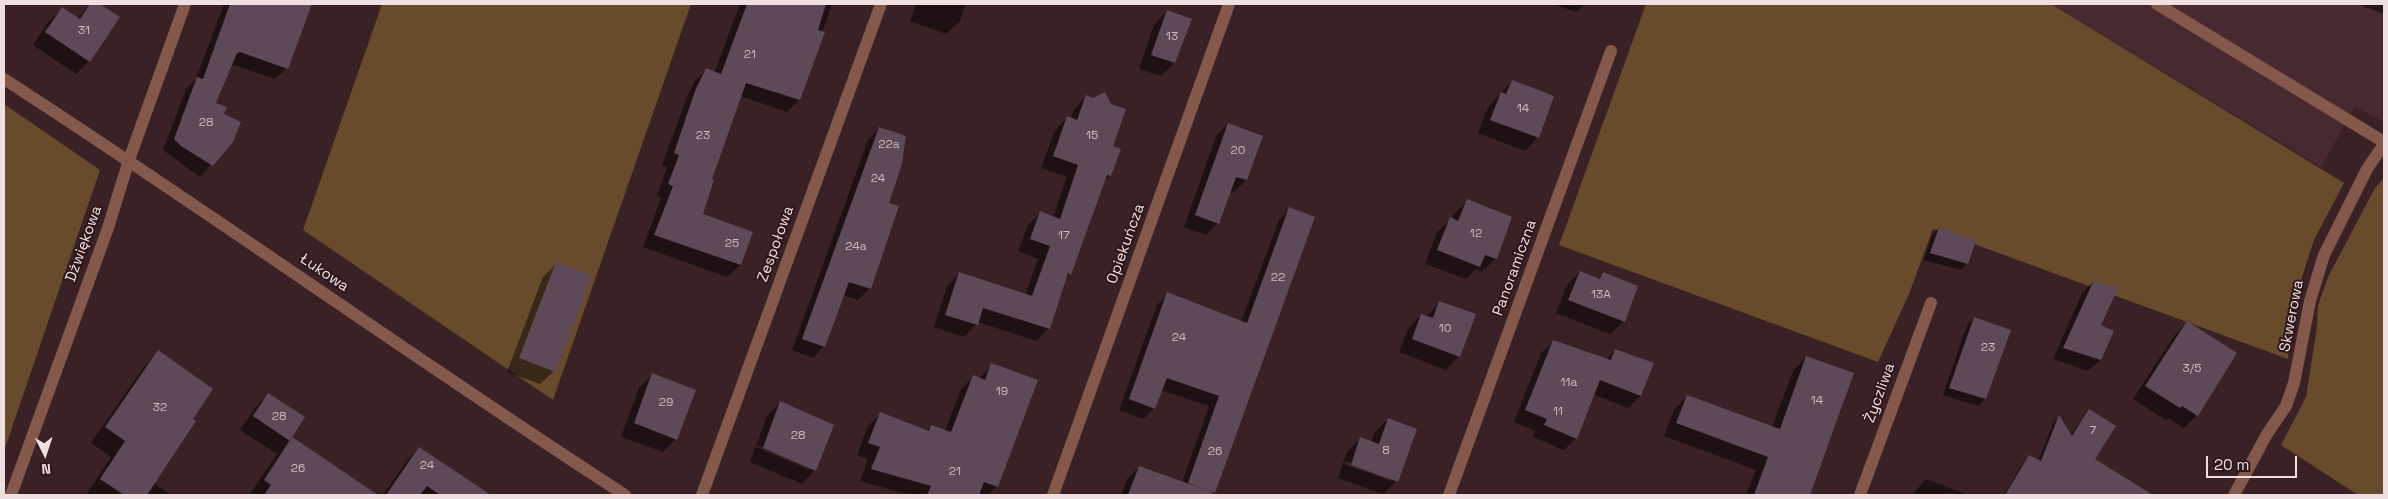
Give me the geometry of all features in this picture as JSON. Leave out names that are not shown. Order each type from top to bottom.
[{"type":"street","name":"Dźwiękowa","points":[[11,495],[108,228],[129,160],[184,4]]},
{"type":"street","name":"Zespołowa","points":[[702,495],[881,4]]},
{"type":"street","name":"Opiekuńcza","points":[[1053,495],[1229,4]]},
{"type":"street","points":[[2157,4],[2384,143]]},
{"type":"street","name":"Panoramiczna","points":[[1449,495],[1611,51]]},
{"type":"street","name":"Łukowa","points":[[4,79],[129,160],[532,435],[625,495]]},
{"type":"street","name":"Skwerowa","points":[[2234,495],[2267,434],[2286,406],[2294,383],[2310,301],[2324,255],[2367,170],[2384,143]]},
{"type":"street","name":"Życzliwa","points":[[1860,495],[1931,303]]},
{"type":"shaded area","points":[[382,4],[691,4],[553,400],[303,230]]},
{"type":"shaded area","points":[[1646,4],[2051,4],[2344,183],[2314,240],[2292,308],[2288,359],[1933,229],[1909,294],[1878,362],[1559,245]]},
{"type":"shaded area","points":[[2051,4],[2384,4],[2384,122],[2355,107],[2321,167]]},
{"type":"shaded area","points":[[4,104],[100,170],[4,451]]},
{"type":"shaded area","points":[[2384,178],[2384,495],[2358,495],[2281,445],[2306,397],[2317,327],[2318,305],[2329,275],[2375,188]]},
{"type":"building","points":[[90,4],[100,4],[120,17],[90,62],[45,32],[62,7],[80,19]]},
{"type":"building","points":[[230,4],[312,4],[288,69],[240,52],[237,53],[216,103],[227,107],[224,114],[241,122],[233,142],[213,166],[181,146],[174,139],[197,77],[203,79]]},
{"type":"building","points":[[747,4],[826,4],[818,30],[825,32],[800,100],[746,83],[712,179],[714,180],[703,214],[753,232],[741,265],[654,235],[673,186],[668,184],[679,155],[674,153],[695,91],[706,68],[721,74]]},
{"type":"building","points":[[1167,10],[1192,19],[1175,63],[1151,55]]},
{"type":"building","points":[[1512,80],[1554,96],[1539,138],[1490,120],[1501,92],[1506,94]]},
{"type":"building","points":[[1105,92],[1111,104],[1126,109],[1113,146],[1121,149],[1111,176],[1107,175],[1071,275],[1068,273],[1050,329],[983,308],[978,325],[945,315],[959,272],[1032,296],[1050,246],[1030,239],[1040,211],[1060,219],[1078,165],[1053,156],[1067,116],[1077,120],[1086,95],[1093,98]]},
{"type":"building","points":[[1228,123],[1263,136],[1247,180],[1236,177],[1219,224],[1195,215]]},
{"type":"building","points":[[879,127],[906,136],[902,164],[889,203],[899,206],[871,289],[849,282],[825,347],[802,339]]},
{"type":"building","points":[[1467,199],[1512,217],[1497,259],[1485,255],[1480,267],[1437,250],[1450,217],[1458,221]]},
{"type":"building","points":[[1289,207],[1315,217],[1215,493],[1188,483],[1219,396],[1167,378],[1155,409],[1129,399],[1167,292],[1247,323]]},
{"type":"building","points":[[1939,227],[1976,241],[1968,264],[1930,253]]},
{"type":"building","points":[[556,262],[592,275],[555,372],[519,358]]},
{"type":"building","points":[[1580,271],[1600,279],[1603,272],[1638,286],[1625,322],[1568,300]]},
{"type":"building","points":[[2094,280],[2118,288],[2101,325],[2114,331],[2101,360],[2063,348]]},
{"type":"building","points":[[1439,301],[1476,314],[1460,357],[1412,339],[1421,314],[1433,318]]},
{"type":"building","points":[[1974,317],[2011,330],[1986,399],[1949,388]]},
{"type":"building","points":[[2187,321],[2237,353],[2198,416],[2182,406],[2180,408],[2145,386]]},
{"type":"building","points":[[1553,340],[1611,360],[1615,349],[1654,363],[1641,396],[1600,380],[1577,439],[1544,425],[1547,419],[1525,410]]},
{"type":"building","points":[[158,350],[213,389],[193,419],[196,421],[147,495],[124,495],[100,479],[125,441],[105,427]]},
{"type":"building","points":[[1806,356],[1854,373],[1810,495],[1754,495],[1768,457],[1676,423],[1687,395],[1780,429]]},
{"type":"building","points":[[991,363],[1038,380],[998,487],[984,482],[979,495],[927,495],[931,486],[871,469],[880,447],[868,443],[880,412],[929,431],[931,425],[951,432],[973,375],[985,380]]},
{"type":"building","points":[[652,373],[696,390],[677,440],[634,423]]},
{"type":"building","points":[[268,393],[305,417],[290,441],[253,416]]},
{"type":"building","points":[[780,401],[834,425],[816,471],[763,448]]},
{"type":"building","points":[[2089,409],[2116,426],[2095,459],[2153,495],[2005,495],[2029,455],[2041,461],[2059,415],[2072,436]]},
{"type":"building","points":[[1388,418],[1417,429],[1398,482],[1351,465],[1360,437],[1379,444]]},
{"type":"building","points":[[292,437],[378,495],[264,495],[271,485],[264,480]]},
{"type":"building","points":[[419,447],[491,495],[440,495],[427,486],[420,495],[386,495]]},
{"type":"building","points":[[1139,466],[1212,492],[1212,495],[1128,495]]}]
